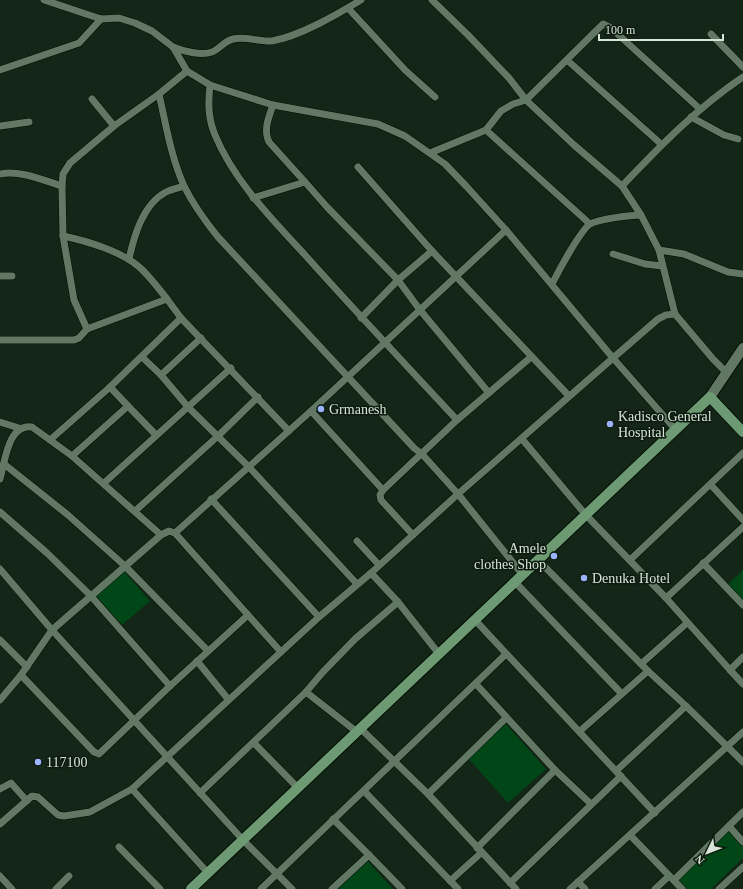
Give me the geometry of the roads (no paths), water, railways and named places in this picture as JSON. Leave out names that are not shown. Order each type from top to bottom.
[{"type":"main road","points":[[191,889],[523,575],[585,514],[710,398],[743,348]]},
{"type":"main road","points":[[710,398],[743,432]]},
{"type":"street","points":[[44,0],[60,3],[101,19],[119,18],[135,23],[152,31],[173,47],[187,71],[210,85],[273,105],[378,124],[405,136],[445,164],[506,230],[613,358],[675,429]]},
{"type":"street","points":[[173,47],[202,53],[212,52],[232,39],[240,38],[264,41],[274,40],[302,31],[361,0]]},
{"type":"street","points":[[432,0],[509,78],[526,100],[574,145],[622,186],[641,214],[659,250],[675,314],[726,372]]},
{"type":"street","points":[[348,8],[405,70],[435,97]]},
{"type":"street","points":[[0,70],[79,42],[101,19]]},
{"type":"street","points":[[430,153],[486,130],[501,111],[513,104],[526,100],[603,24],[611,28],[700,109]]},
{"type":"street","points":[[710,34],[743,67]]},
{"type":"street","points":[[567,60],[661,144]]},
{"type":"street","points":[[87,329],[74,300],[63,236],[63,174],[70,163],[114,126],[159,94],[187,71]]},
{"type":"street","points":[[622,186],[661,144],[724,89],[743,77]]},
{"type":"street","points":[[210,85],[208,104],[209,120],[223,152],[253,198],[361,318],[456,420]]},
{"type":"street","points":[[159,94],[172,151],[184,186],[200,214],[218,237],[458,494],[523,575]]},
{"type":"street","points":[[92,99],[114,126]]},
{"type":"street","points":[[273,105],[266,125],[266,135],[269,142],[327,207],[398,280],[420,310],[489,393]]},
{"type":"street","points":[[691,117],[724,135],[738,139]]},
{"type":"street","points":[[0,126],[29,122]]},
{"type":"street","points":[[486,130],[590,224]]},
{"type":"street","points":[[358,167],[432,251],[569,396]]},
{"type":"street","points":[[0,174],[10,172],[21,174],[62,186]]},
{"type":"street","points":[[253,198],[305,182]]},
{"type":"street","points":[[129,259],[132,244],[143,218],[152,204],[166,192],[184,186]]},
{"type":"street","points":[[552,284],[569,254],[590,224],[622,216],[641,214]]},
{"type":"street","points":[[175,533],[211,499],[312,411],[506,230]]},
{"type":"street","points":[[63,236],[82,240],[129,259],[140,267],[181,318],[231,368],[289,431]]},
{"type":"street","points":[[659,250],[684,254],[728,272],[743,274]]},
{"type":"street","points":[[361,318],[398,280],[432,251]]},
{"type":"street","points":[[613,254],[645,264],[662,266]]},
{"type":"street","points":[[0,276],[12,276]]},
{"type":"street","points":[[0,340],[74,340],[79,338],[87,329],[166,299]]},
{"type":"street","points":[[0,824],[32,796],[38,797],[58,815],[70,816],[90,812],[132,789],[168,757],[228,699],[319,617],[414,535],[569,396],[658,319],[666,315],[675,314]]},
{"type":"street","points":[[50,440],[110,387],[181,318]]},
{"type":"street","points":[[161,375],[201,338]]},
{"type":"street","points":[[142,357],[161,375],[188,407],[249,467],[357,584]]},
{"type":"street","points":[[414,535],[382,500],[380,495],[383,490],[456,420],[531,357]]},
{"type":"street","points":[[104,483],[231,368]]},
{"type":"street","points":[[110,387],[156,435]]},
{"type":"street","points":[[135,511],[218,436],[258,397]]},
{"type":"street","points":[[72,456],[128,406]]},
{"type":"street","points":[[312,411],[383,490]]},
{"type":"street","points":[[0,422],[19,428]]},
{"type":"street","points":[[0,478],[10,440],[19,428],[24,426],[32,427],[72,456],[161,535]]},
{"type":"street","points":[[522,439],[585,514],[666,598],[743,684]]},
{"type":"street","points":[[630,560],[711,485],[743,453]]},
{"type":"street","points":[[4,464],[78,524],[125,566],[208,651]]},
{"type":"street","points":[[711,485],[743,520]]},
{"type":"street","points":[[211,499],[319,617]]},
{"type":"street","points":[[0,512],[47,553],[90,595],[170,686]]},
{"type":"street","points":[[666,598],[743,527]]},
{"type":"street","points":[[0,700],[27,667],[52,630],[90,595],[161,535],[169,531],[175,533],[281,652]]},
{"type":"street","points":[[357,541],[379,565]]},
{"type":"street","points":[[538,560],[648,671],[743,762]]},
{"type":"street","points":[[703,563],[743,606]]},
{"type":"street","points":[[0,568],[52,630],[200,793],[243,840],[292,889]]},
{"type":"street","points":[[371,573],[398,602],[439,654]]},
{"type":"street","points":[[515,582],[621,693]]},
{"type":"street","points":[[200,793],[306,692],[355,639],[398,602]]},
{"type":"street","points":[[21,675],[94,752],[99,754],[170,686],[248,615]]},
{"type":"street","points":[[475,620],[655,813]]},
{"type":"street","points":[[641,664],[687,623]]},
{"type":"street","points":[[0,640],[27,667]]},
{"type":"street","points":[[261,889],[506,654]]},
{"type":"street","points":[[730,670],[743,657]]},
{"type":"street","points":[[197,662],[228,699]]},
{"type":"street","points":[[580,731],[621,693],[648,671]]},
{"type":"street","points":[[476,684],[555,770],[591,804]]},
{"type":"street","points":[[306,692],[359,730],[395,760],[516,889]]},
{"type":"street","points":[[510,883],[591,804],[619,773],[686,706]]},
{"type":"street","points":[[428,794],[506,718]]},
{"type":"street","points":[[570,889],[743,732]]},
{"type":"street","points":[[254,743],[298,788]]},
{"type":"street","points":[[450,881],[555,770]]},
{"type":"street","points":[[0,789],[12,783],[26,801]]},
{"type":"street","points":[[132,789],[208,873]]},
{"type":"street","points":[[364,791],[458,889]]},
{"type":"street","points":[[655,889],[672,878],[743,812]]},
{"type":"street","points":[[333,819],[402,889]]},
{"type":"street","points":[[728,826],[743,842]]},
{"type":"street","points":[[630,835],[682,889]]},
{"type":"street","points":[[119,847],[160,889]]},
{"type":"street","points":[[332,889],[370,855]]},
{"type":"street","points":[[719,889],[743,867]]},
{"type":"street","points":[[0,876],[12,889]]},
{"type":"street","points":[[56,889],[69,876]]},
{"type":"street","points":[[578,882],[585,889]]},
{"type":"place","name":"Grmanesh","points":[[321,409]]},
{"type":"place","name":"Kadisco General Hospital","points":[[610,424]]},
{"type":"place","name":"Amele clothes Shop","points":[[554,556]]},
{"type":"place","name":"Denuka Hotel","points":[[584,578]]},
{"type":"place","name":"117100","points":[[38,762]]}]
